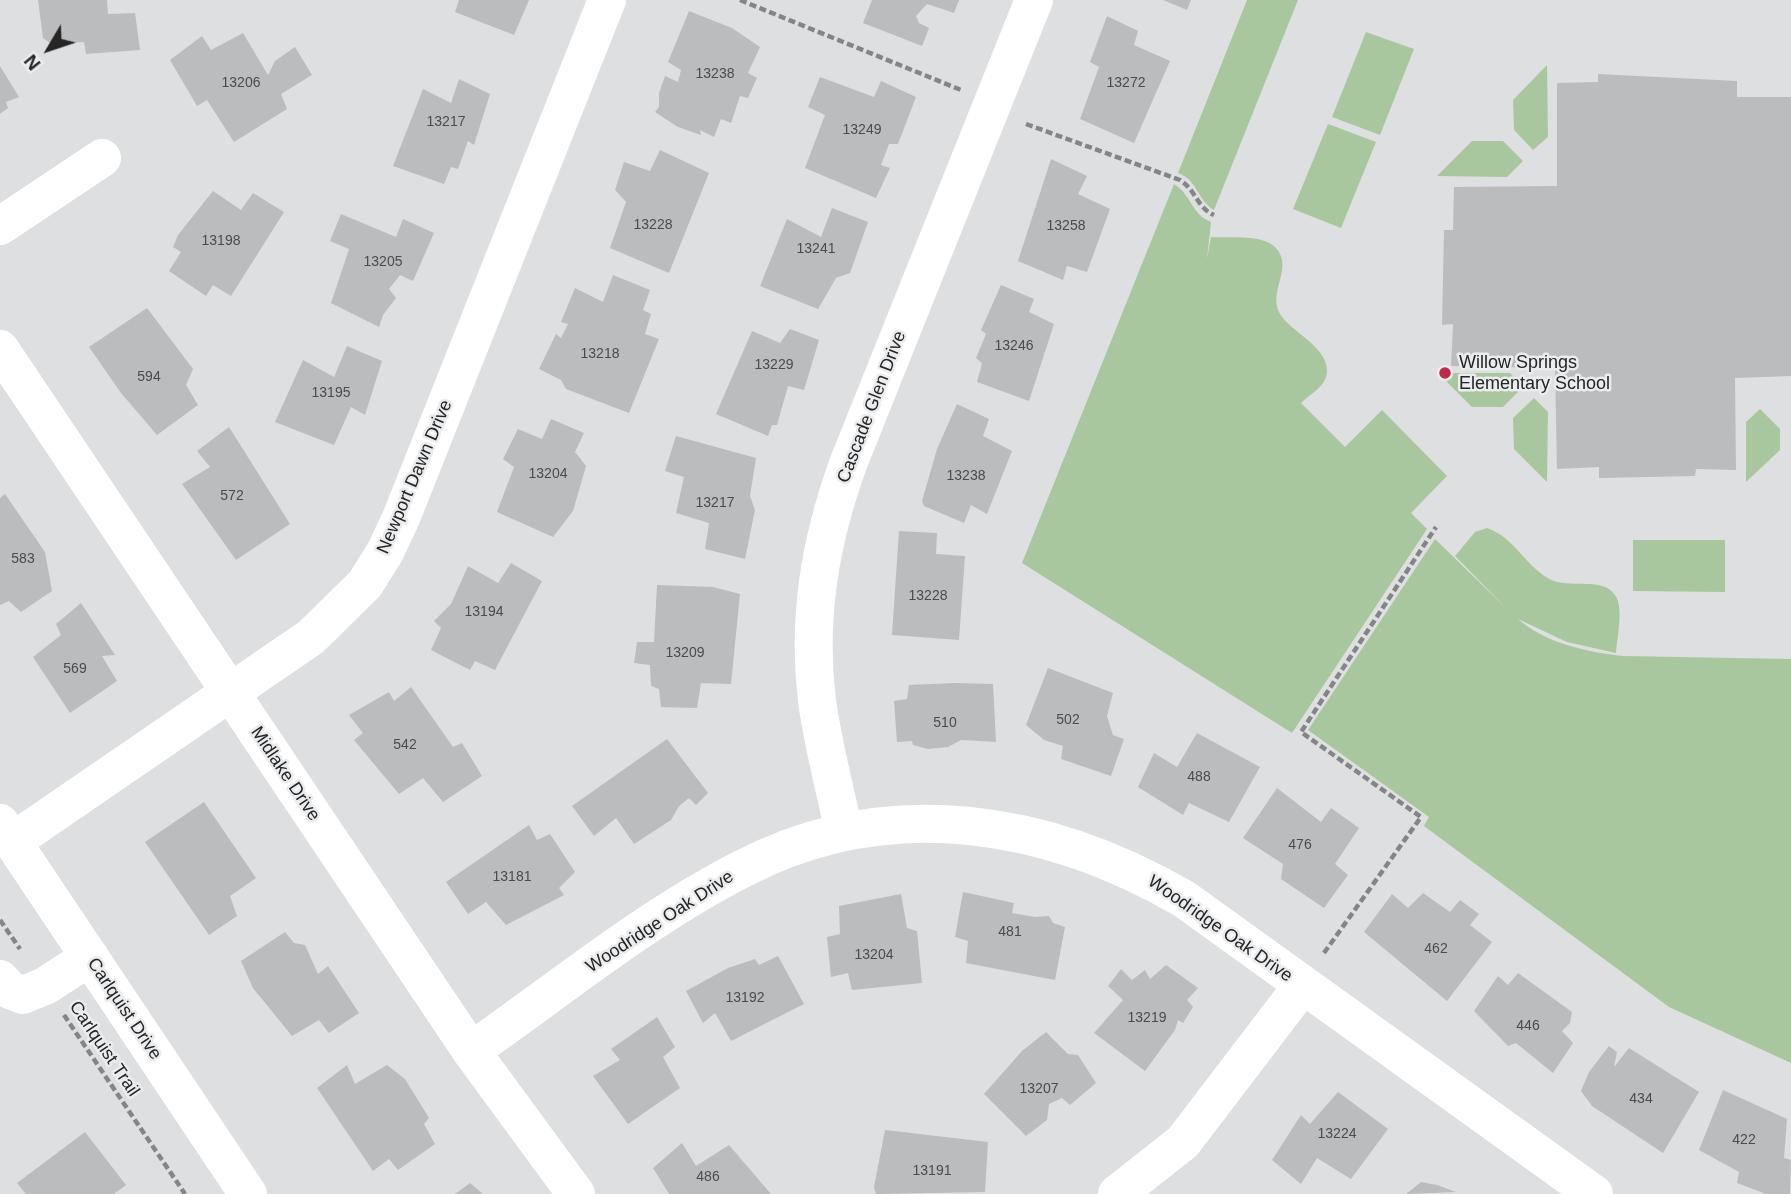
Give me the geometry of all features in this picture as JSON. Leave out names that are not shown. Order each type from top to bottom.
[{"type":"street","name":"Newport Dawn Drive","points":[[6,832],[230,693],[311,638],[339,613],[365,584],[385,552],[607,0]]},
{"type":"street","name":"Cascade Glen Drive","points":[[844,832],[817,702],[813,631],[818,566],[848,464],[1034,0]]},
{"type":"street","points":[[0,226],[102,158]]},
{"type":"street","name":"Midlake Drive","points":[[0,349],[471,1051],[576,1194]]},
{"type":"street","name":"Woodridge Oak Drive","points":[[471,1051],[703,890],[746,866],[844,832],[895,825],[988,826],[1039,836],[1090,852],[1138,872],[1184,899],[1594,1194]]},
{"type":"street","name":"Carlquist Drive","points":[[6,832],[248,1194]]},
{"type":"street","points":[[0,979],[10,990],[23,995],[45,986],[90,957]]},
{"type":"street","points":[[1117,1194],[1183,1142],[1302,986]]},
{"type":"path","points":[[740,0],[962,90]]},
{"type":"path","points":[[1026,124],[1180,180],[1190,186],[1204,211],[1214,215]]},
{"type":"path","points":[[1324,953],[1421,817],[1301,732],[1436,527]]},
{"type":"path","name":"Carlquist Trail","points":[[0,919],[185,1194]]},
{"type":"green space","points":[[1247,0],[1298,0],[1214,210],[1204,201],[1190,180],[1178,173]]},
{"type":"green space","points":[[1366,32],[1414,49],[1380,135],[1332,117]]},
{"type":"green space","points":[[1547,65],[1548,137],[1533,150],[1514,130],[1513,100]]},
{"type":"green space","points":[[1328,124],[1376,142],[1341,228],[1293,209]]},
{"type":"green space","points":[[1472,141],[1503,141],[1523,161],[1507,177],[1437,176]]},
{"type":"green space","points":[[1174,184],[1199,214],[1211,222],[1207,259],[1211,237],[1262,240],[1275,247],[1280,255],[1282,271],[1277,305],[1280,314],[1321,354],[1327,371],[1321,385],[1301,403],[1345,447],[1382,410],[1447,476],[1411,513],[1427,529],[1292,733],[1022,563]]},
{"type":"green space","points":[[1438,373],[1510,373],[1523,387],[1503,407],[1472,407]]},
{"type":"green space","points":[[1534,398],[1548,412],[1547,482],[1514,449],[1513,418]]},
{"type":"green space","points":[[1760,409],[1780,429],[1780,450],[1746,482],[1746,422]]},
{"type":"green space","points":[[1487,528],[1497,532],[1536,569],[1554,581],[1603,586],[1618,600],[1620,615],[1616,653],[1567,642],[1518,619],[1554,640],[1581,649],[1623,656],[1791,659],[1791,1063],[1669,1007],[1424,826],[1429,817],[1308,730],[1435,539],[1507,609],[1455,556],[1475,532]]},
{"type":"green space","points":[[1633,540],[1725,540],[1725,592],[1633,591]]},
{"type":"building","points":[[38,0],[107,0],[108,14],[135,13],[140,50],[86,54],[84,42],[50,43],[43,38]]},
{"type":"building","points":[[459,0],[529,0],[514,35],[455,12]]},
{"type":"building","points":[[872,0],[959,0],[954,13],[927,4],[916,16],[919,23],[929,28],[922,46],[863,23]]},
{"type":"building","points":[[1163,0],[1191,0],[1187,10]]},
{"type":"building","points":[[689,11],[732,28],[760,47],[748,73],[757,78],[748,98],[740,96],[731,123],[721,119],[714,137],[700,130],[701,135],[678,127],[655,112],[659,107],[659,93],[665,76],[678,82],[681,70],[668,62]]},
{"type":"building","points":[[1107,16],[1138,31],[1134,45],[1170,61],[1134,143],[1080,119],[1099,67],[1090,62]]},
{"type":"building","points":[[243,33],[268,75],[275,61],[295,47],[312,75],[281,94],[287,109],[234,142],[207,100],[197,106],[170,60],[202,36],[211,50]]},
{"type":"building","points":[[0,66],[19,97],[6,102],[8,108],[0,114]]},
{"type":"building","points":[[1598,74],[1737,81],[1737,97],[1791,97],[1791,376],[1735,378],[1736,470],[1696,469],[1695,476],[1599,478],[1599,467],[1557,469],[1555,368],[1451,366],[1453,324],[1442,325],[1444,230],[1453,230],[1454,187],[1557,186],[1557,83],[1598,82]]},
{"type":"building","points":[[820,77],[874,97],[881,81],[916,97],[898,144],[889,144],[881,165],[890,168],[876,198],[805,168],[825,115],[808,107]]},
{"type":"building","points":[[459,79],[490,94],[474,145],[468,141],[458,169],[451,167],[444,184],[393,166],[423,89],[451,103]]},
{"type":"building","points":[[660,150],[709,173],[669,273],[610,248],[626,202],[615,190],[624,162],[650,171]]},
{"type":"building","points":[[1051,159],[1087,176],[1078,194],[1110,209],[1087,272],[1067,266],[1063,280],[1018,261]]},
{"type":"building","points":[[213,191],[241,210],[253,193],[284,212],[231,296],[213,285],[206,296],[169,271],[181,252],[173,247],[178,235]]},
{"type":"building","points":[[832,208],[868,222],[850,273],[836,278],[818,309],[760,286],[787,219],[821,237]]},
{"type":"building","points":[[341,214],[396,237],[403,219],[434,233],[413,281],[400,275],[389,289],[396,298],[383,315],[379,327],[331,303],[349,249],[330,241]]},
{"type":"building","points":[[613,275],[650,290],[643,310],[651,314],[645,334],[659,339],[629,413],[566,389],[561,380],[539,369],[556,334],[561,338],[568,324],[561,322],[575,288],[603,302]]},
{"type":"building","points":[[1001,285],[1034,299],[1029,312],[1054,324],[1029,401],[977,382],[982,363],[976,358],[986,334],[981,330]]},
{"type":"building","points":[[147,308],[193,369],[186,385],[198,405],[157,435],[121,393],[89,347]]},
{"type":"building","points":[[790,329],[819,340],[804,390],[788,386],[777,425],[772,425],[768,436],[716,414],[752,331],[780,343]]},
{"type":"building","points":[[347,346],[382,361],[365,415],[351,407],[334,445],[275,422],[303,360],[334,377]]},
{"type":"building","points":[[957,404],[989,419],[983,436],[1012,451],[987,514],[971,505],[964,523],[924,506],[922,501],[937,449]]},
{"type":"building","points":[[551,419],[584,433],[575,452],[586,466],[573,511],[553,537],[497,512],[514,467],[503,459],[518,429],[542,439]]},
{"type":"building","points":[[229,427],[290,524],[236,560],[182,484],[210,467],[197,451]]},
{"type":"building","points":[[676,436],[756,458],[750,496],[755,510],[745,559],[705,549],[709,523],[676,513],[684,477],[665,471]]},
{"type":"building","points":[[5,494],[45,552],[52,591],[21,612],[9,601],[0,605],[0,498]]},
{"type":"building","points":[[899,531],[937,533],[936,554],[965,556],[959,640],[892,635]]},
{"type":"building","points":[[511,563],[542,581],[495,670],[475,661],[470,670],[431,650],[441,628],[434,621],[451,604],[468,566],[498,583]]},
{"type":"building","points":[[657,585],[713,587],[740,594],[731,684],[701,683],[697,708],[661,707],[659,689],[651,686],[650,665],[634,663],[637,642],[654,642]]},
{"type":"building","points":[[81,603],[115,655],[102,656],[117,681],[70,713],[33,657],[61,635],[56,624]]},
{"type":"building","points":[[1048,668],[1113,693],[1107,716],[1113,735],[1124,739],[1111,776],[1061,759],[1063,746],[1044,740],[1026,725]]},
{"type":"building","points":[[993,684],[996,742],[961,740],[948,747],[928,749],[913,745],[912,741],[897,742],[894,701],[907,699],[909,685]]},
{"type":"building","points":[[411,687],[453,747],[462,743],[482,776],[443,802],[423,778],[399,794],[354,740],[363,733],[349,715],[389,692],[394,701]]},
{"type":"building","points":[[1197,733],[1260,767],[1229,822],[1189,803],[1183,815],[1138,787],[1154,753],[1177,767]]},
{"type":"building","points":[[667,739],[708,793],[696,805],[689,798],[679,806],[671,820],[634,844],[616,818],[594,836],[572,806]]},
{"type":"building","points":[[1277,788],[1321,822],[1331,808],[1359,828],[1335,864],[1348,875],[1324,908],[1281,879],[1283,864],[1243,838]]},
{"type":"building","points":[[204,802],[256,878],[230,896],[237,916],[209,935],[145,842]]},
{"type":"building","points":[[529,825],[537,840],[550,834],[575,872],[559,888],[564,895],[506,925],[486,902],[468,914],[446,882]]},
{"type":"building","points":[[963,892],[1014,903],[1012,913],[1035,917],[1049,916],[1053,923],[1065,927],[1055,980],[966,963],[968,941],[955,937]]},
{"type":"building","points":[[1423,893],[1450,912],[1460,900],[1479,914],[1470,925],[1492,942],[1447,1001],[1364,932],[1392,894],[1408,908]]},
{"type":"building","points":[[901,894],[907,928],[917,931],[922,983],[852,990],[848,973],[831,977],[827,937],[840,934],[839,906]]},
{"type":"building","points":[[285,932],[294,943],[305,945],[318,974],[328,966],[359,1013],[329,1033],[319,1020],[292,1036],[253,988],[241,961]]},
{"type":"building","points":[[778,956],[804,1004],[731,1041],[715,1013],[703,1023],[686,991],[728,968],[755,959],[759,965]]},
{"type":"building","points":[[1166,965],[1198,988],[1187,1000],[1193,1007],[1183,1023],[1178,1020],[1175,1030],[1145,1071],[1094,1033],[1123,1000],[1108,986],[1121,969],[1132,980],[1145,970],[1150,979]]},
{"type":"building","points":[[1518,973],[1572,1012],[1570,1023],[1562,1031],[1573,1043],[1553,1073],[1516,1043],[1508,1046],[1474,1011],[1498,976],[1508,985]]},
{"type":"building","points":[[657,1017],[675,1047],[663,1057],[680,1088],[628,1124],[593,1076],[620,1060],[611,1049]]},
{"type":"building","points":[[1046,1032],[1068,1054],[1078,1055],[1096,1083],[1070,1105],[1062,1098],[1049,1104],[1047,1120],[1026,1136],[984,1094],[1022,1051]]},
{"type":"building","points":[[1609,1046],[1617,1052],[1614,1067],[1629,1048],[1699,1092],[1663,1153],[1592,1106],[1581,1091],[1589,1072]]},
{"type":"building","points":[[347,1065],[355,1084],[387,1065],[405,1079],[429,1118],[424,1124],[435,1144],[398,1170],[389,1159],[373,1171],[317,1088]]},
{"type":"building","points":[[1723,1090],[1787,1119],[1784,1158],[1791,1160],[1790,1194],[1766,1194],[1737,1183],[1739,1172],[1699,1150]]},
{"type":"building","points":[[1338,1092],[1388,1129],[1351,1179],[1317,1158],[1301,1184],[1272,1160],[1301,1115],[1310,1124]]},
{"type":"building","points":[[885,1130],[988,1142],[985,1192],[876,1194],[874,1187]]},
{"type":"building","points":[[85,1132],[126,1185],[114,1194],[26,1194],[17,1183]]},
{"type":"building","points":[[682,1143],[696,1166],[729,1145],[771,1194],[669,1194],[653,1168]]},
{"type":"building","points":[[1421,1182],[1437,1185],[1456,1192],[1406,1194]]},
{"type":"building","points":[[470,1183],[483,1194],[455,1194]]},
{"type":"place","name":"Willow Springs Elementary School","points":[[1445,373]]}]
